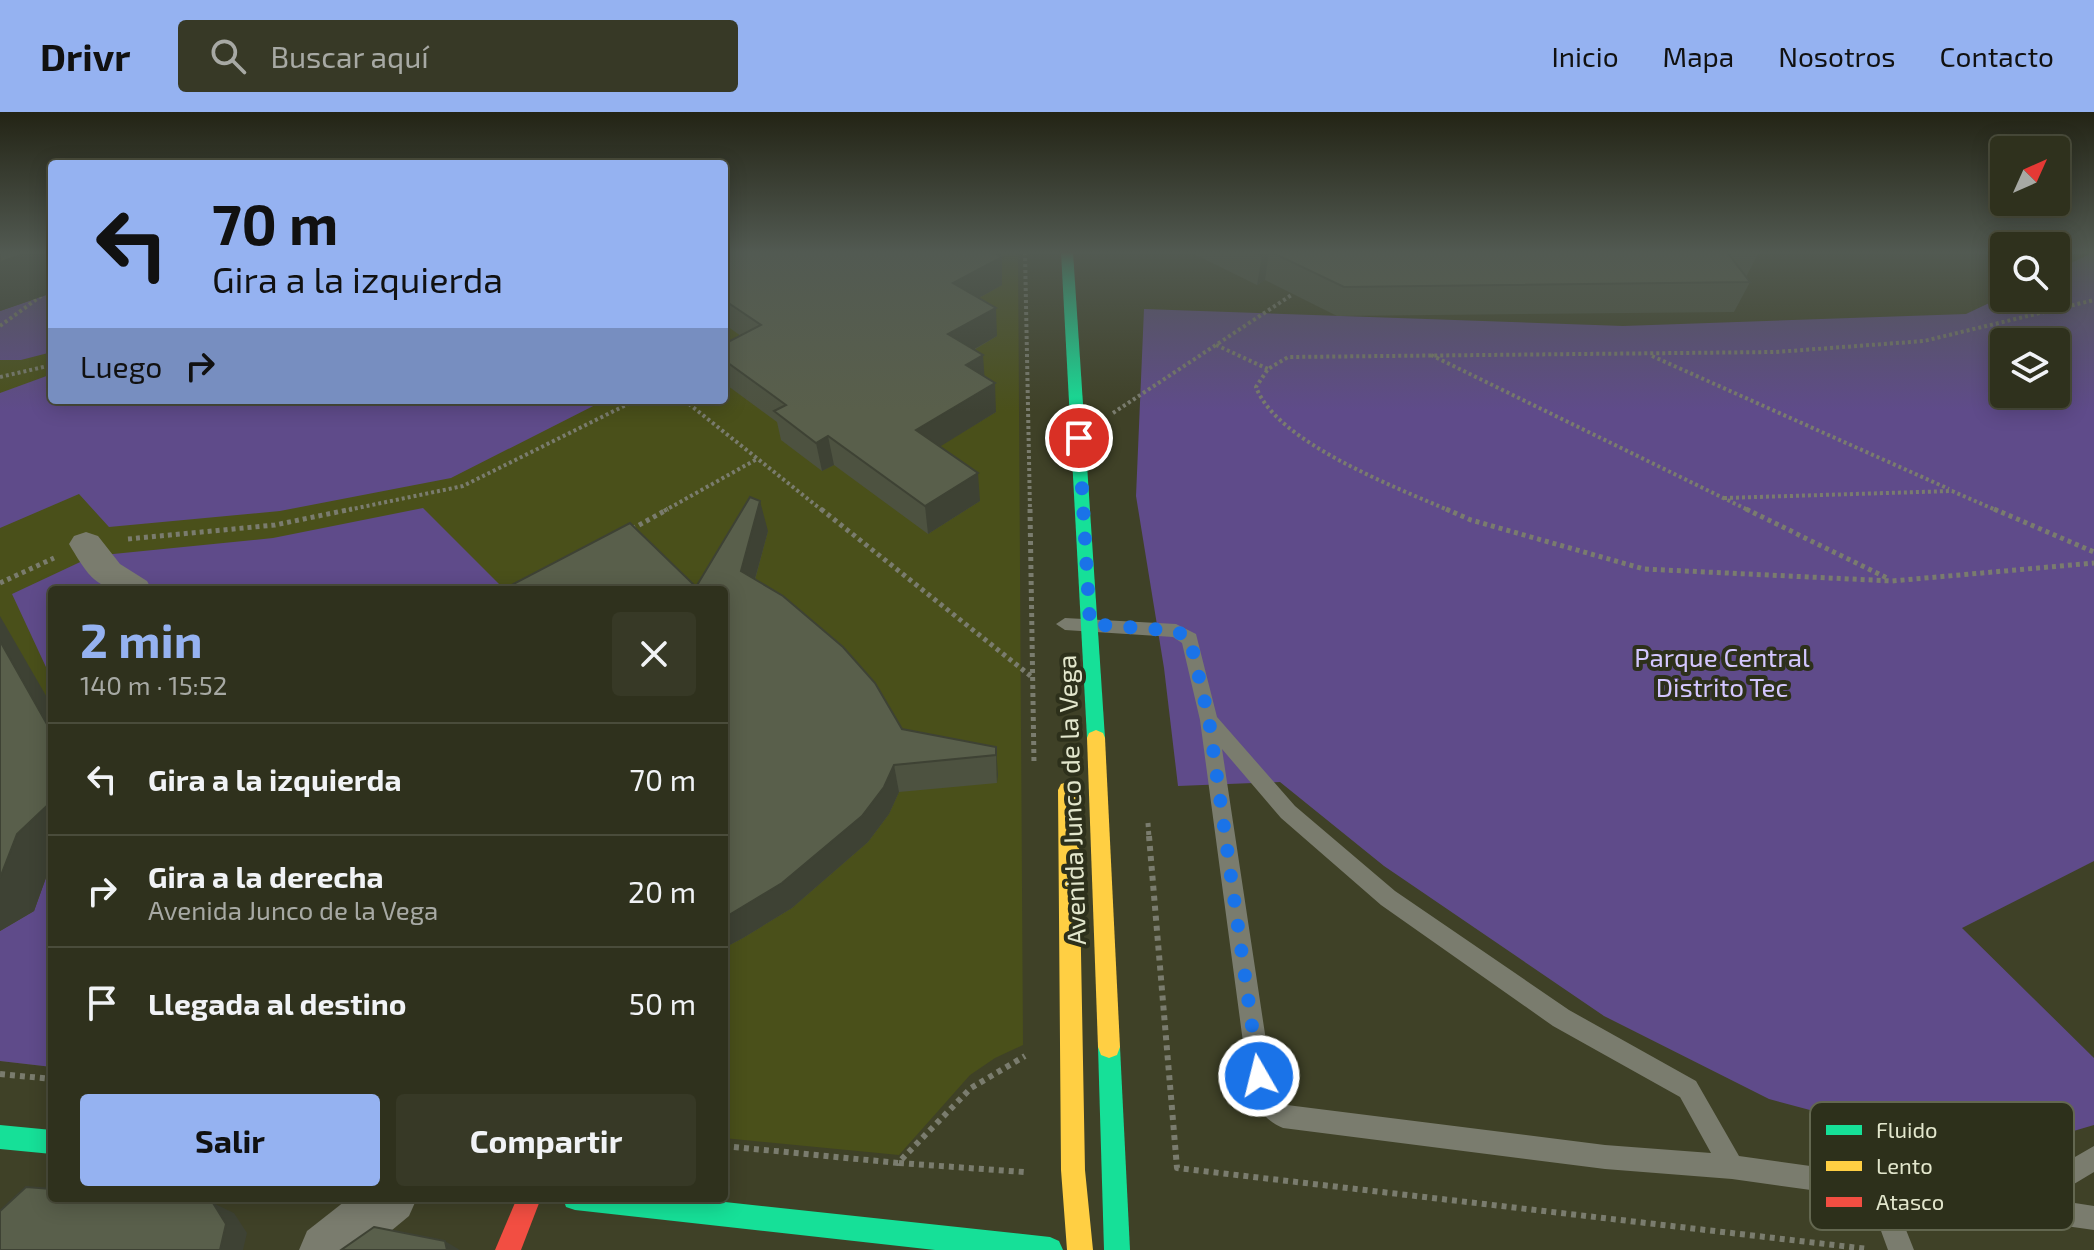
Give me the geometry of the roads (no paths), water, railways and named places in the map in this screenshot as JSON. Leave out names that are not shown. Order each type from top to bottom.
[{"type":"street","name":"Avenida Junco de la Vega","points":[[1070,305],[1090,624],[1117,1250]]},
{"type":"street","points":[[86,544],[108,573],[128,586]]},
{"type":"street","name":"Avenida Junco de la Vega","points":[[1064,600],[1065,632]]},
{"type":"street","name":"Avenida Junco de la Vega","points":[[1068,775],[1073,1170],[1080,1250]]},
{"type":"street","points":[[0,1137],[48,1142]]},
{"type":"street","points":[[326,1250],[386,1202]]},
{"type":"street","points":[[508,1250],[527,1202]]},
{"type":"street","points":[[612,1202],[1050,1250]]},
{"type":"lane","points":[[1065,632],[1090,624],[1176,631],[1188,637],[1209,720],[1259,1076],[1269,1106],[1283,1116],[1605,1157],[1732,1167],[1810,1177]]},
{"type":"lane","points":[[1209,720],[1288,812],[1339,858],[1443,939],[1561,1018],[1688,1089],[1732,1167]]},
{"type":"lane","points":[[2074,1170],[2094,1158]]},
{"type":"lane","points":[[2074,1215],[2094,1218]]},
{"type":"lane","points":[[1893,1230],[1901,1250]]},
{"type":"park label","name":"Parque Central Distrito Tec","points":[[1722,673]]}]
